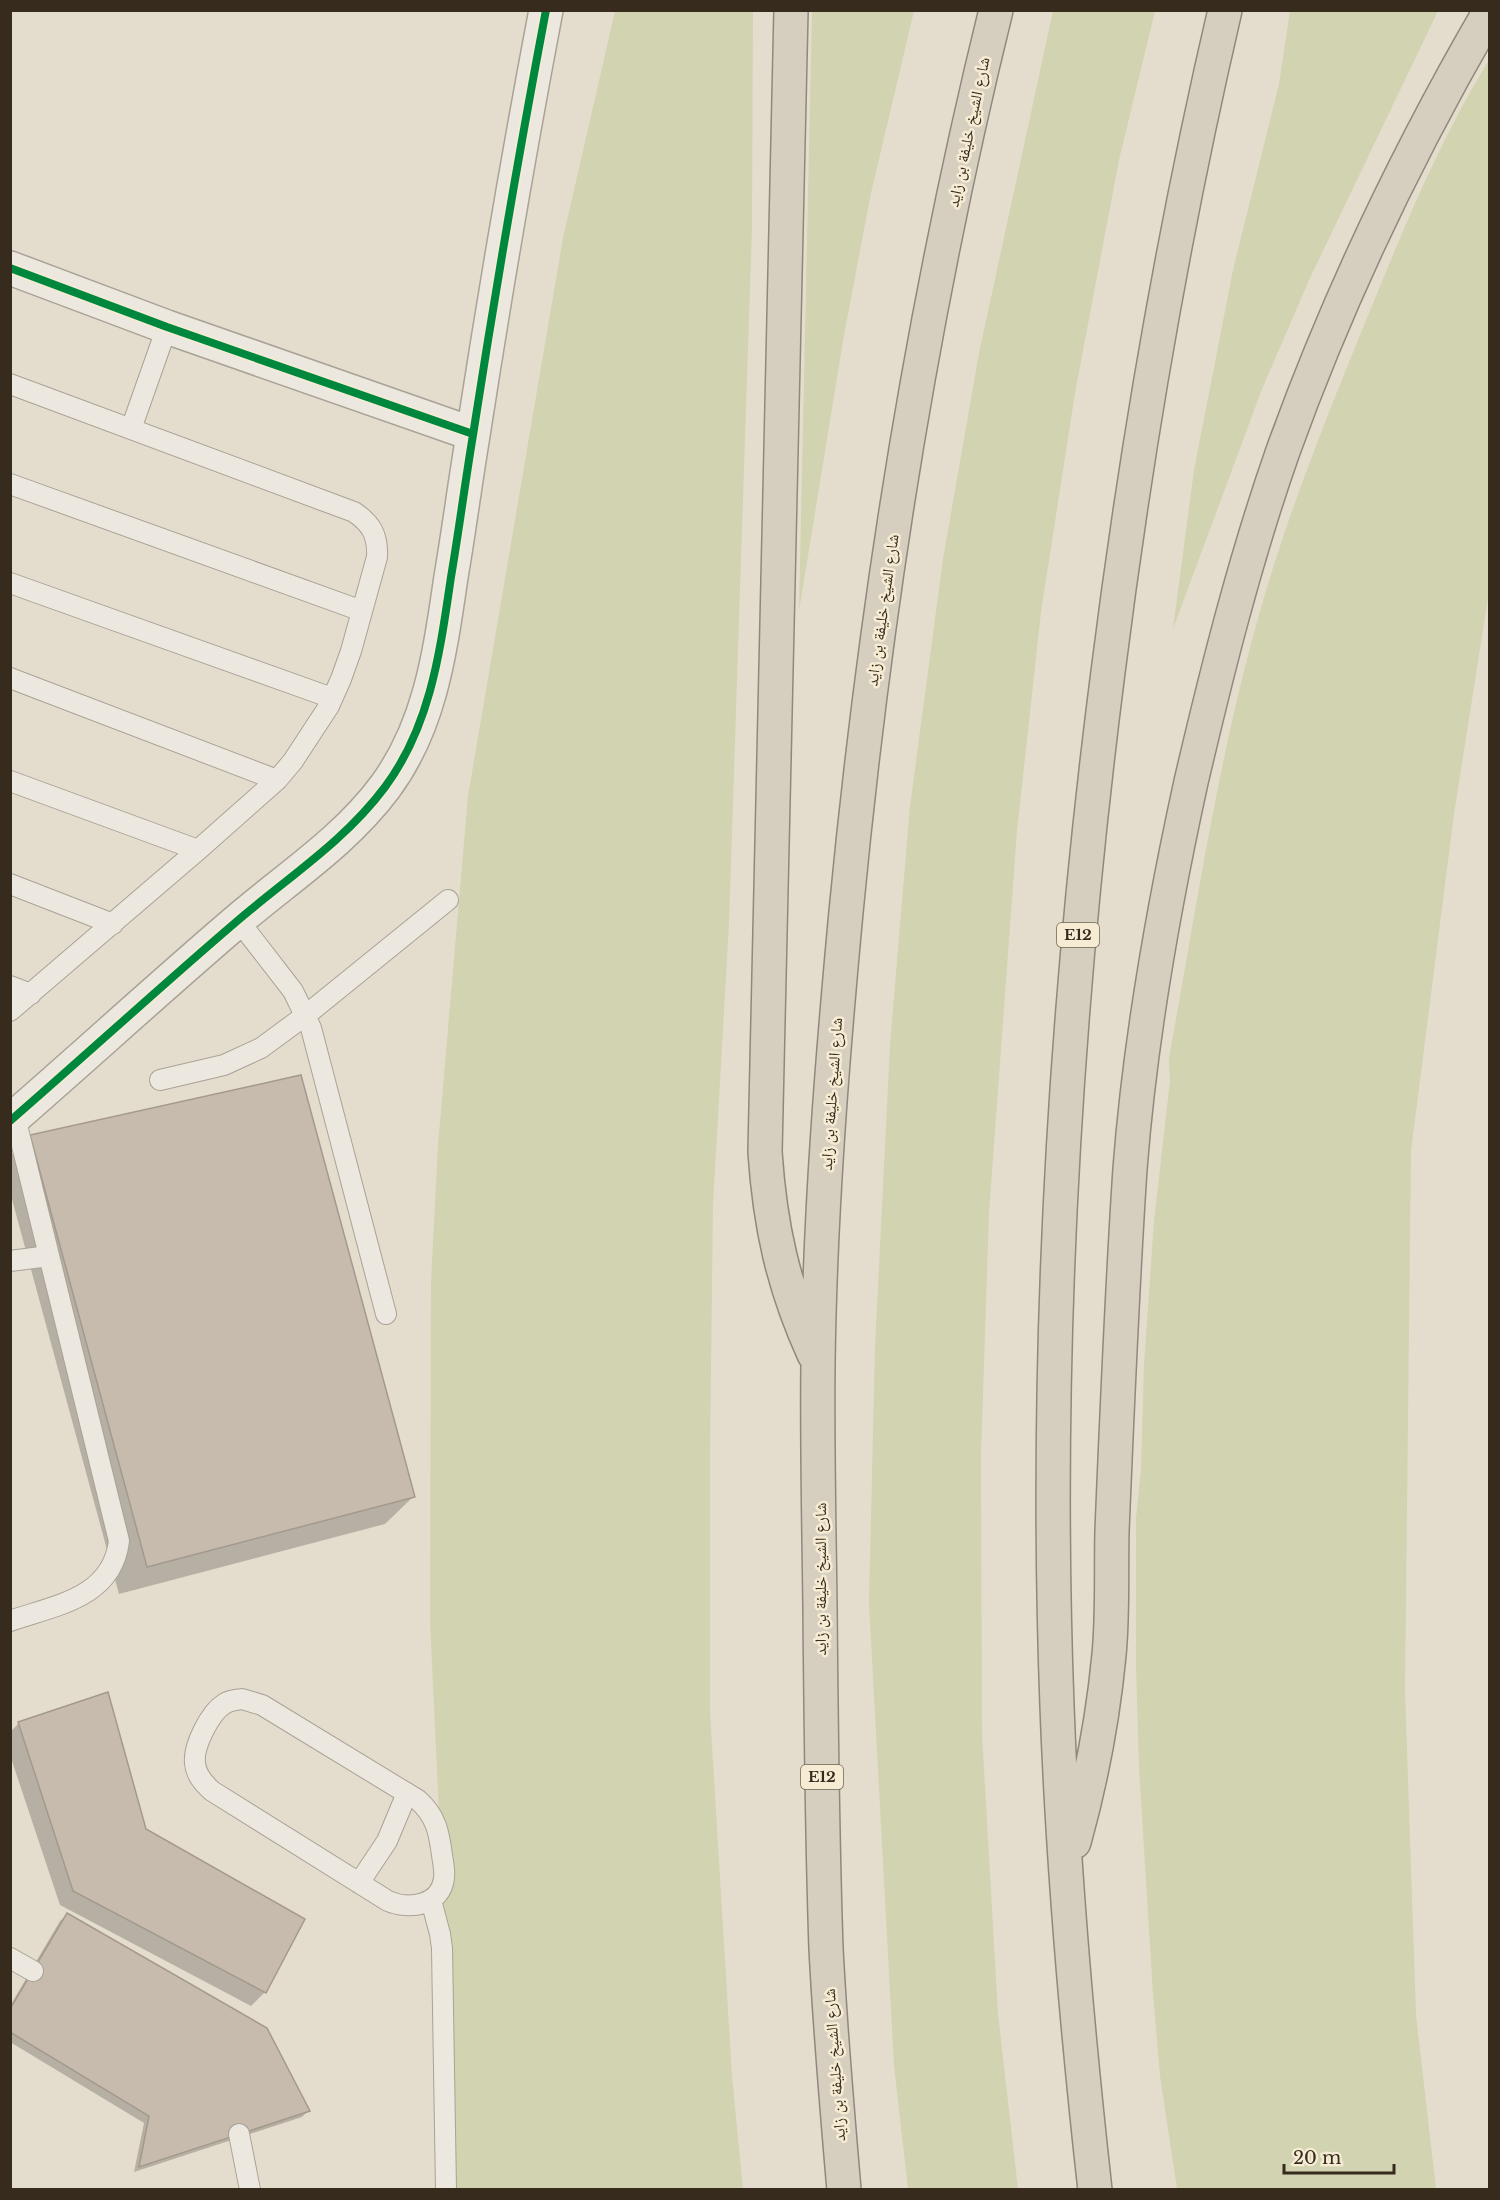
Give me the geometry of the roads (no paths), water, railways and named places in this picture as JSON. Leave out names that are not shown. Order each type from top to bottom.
[{"type":"highway","points":[[791,10],[765,1152],[768,1196],[775,1241],[800,1324],[818,1364]]},
{"type":"highway","name":"شارع الشيخ خليفة بن زايد","points":[[844,2190],[826,1953],[822,1820],[818,1364],[822,1240],[839,988],[856,805],[879,623],[907,443],[941,259],[996,10]]},
{"type":"highway","name":"E12","points":[[1095,2190],[1080,2058],[1065,1870],[1056,1683],[1053,1542],[1058,1214],[1068,1051],[1081,899],[1122,563],[1175,243],[1225,10]]},
{"type":"highway","points":[[1065,1870],[1081,1817],[1093,1764],[1109,1652],[1112,1537],[1131,1165],[1154,969],[1193,774],[1240,585],[1283,452],[1312,376],[1342,299],[1377,223],[1441,96],[1490,11]]},
{"type":"street","points":[[13,1119],[238,920],[316,859],[354,825],[387,784],[413,740],[432,691],[438,661],[525,119],[546,10]]},
{"type":"street","points":[[10,268],[167,327],[473,434]]},
{"type":"lane","points":[[131,429],[167,327]]},
{"type":"lane","points":[[10,384],[354,512],[374,532],[378,545],[377,557],[351,651],[332,698],[293,761],[277,780],[198,850],[10,1011]]},
{"type":"lane","points":[[10,484],[362,611]]},
{"type":"lane","points":[[10,583],[332,698]]},
{"type":"lane","points":[[10,678],[277,780]]},
{"type":"lane","points":[[10,781],[198,850]]},
{"type":"lane","points":[[10,884],[113,924]]},
{"type":"lane","points":[[160,1080],[224,1065],[261,1048],[306,1015],[448,900]]},
{"type":"lane","points":[[238,920],[293,991],[306,1015],[386,1314]]},
{"type":"lane","points":[[10,986],[31,994]]},
{"type":"lane","points":[[10,1621],[77,1598],[97,1586],[113,1566],[119,1541],[13,1119]]},
{"type":"lane","points":[[10,1261],[49,1256]]},
{"type":"lane","points":[[242,1698],[252,1700],[407,1793],[428,1809],[439,1832],[444,1878],[442,1887],[431,1900],[414,1906],[396,1905],[212,1791],[198,1774],[195,1764],[197,1742],[215,1712],[222,1705],[242,1698]]},
{"type":"lane","points":[[359,1883],[387,1841],[407,1793]]},
{"type":"lane","points":[[431,1900],[441,1934],[442,1948],[446,2190]]},
{"type":"lane","points":[[10,1958],[33,1971]]},
{"type":"lane","points":[[239,2134],[250,2190]]}]
